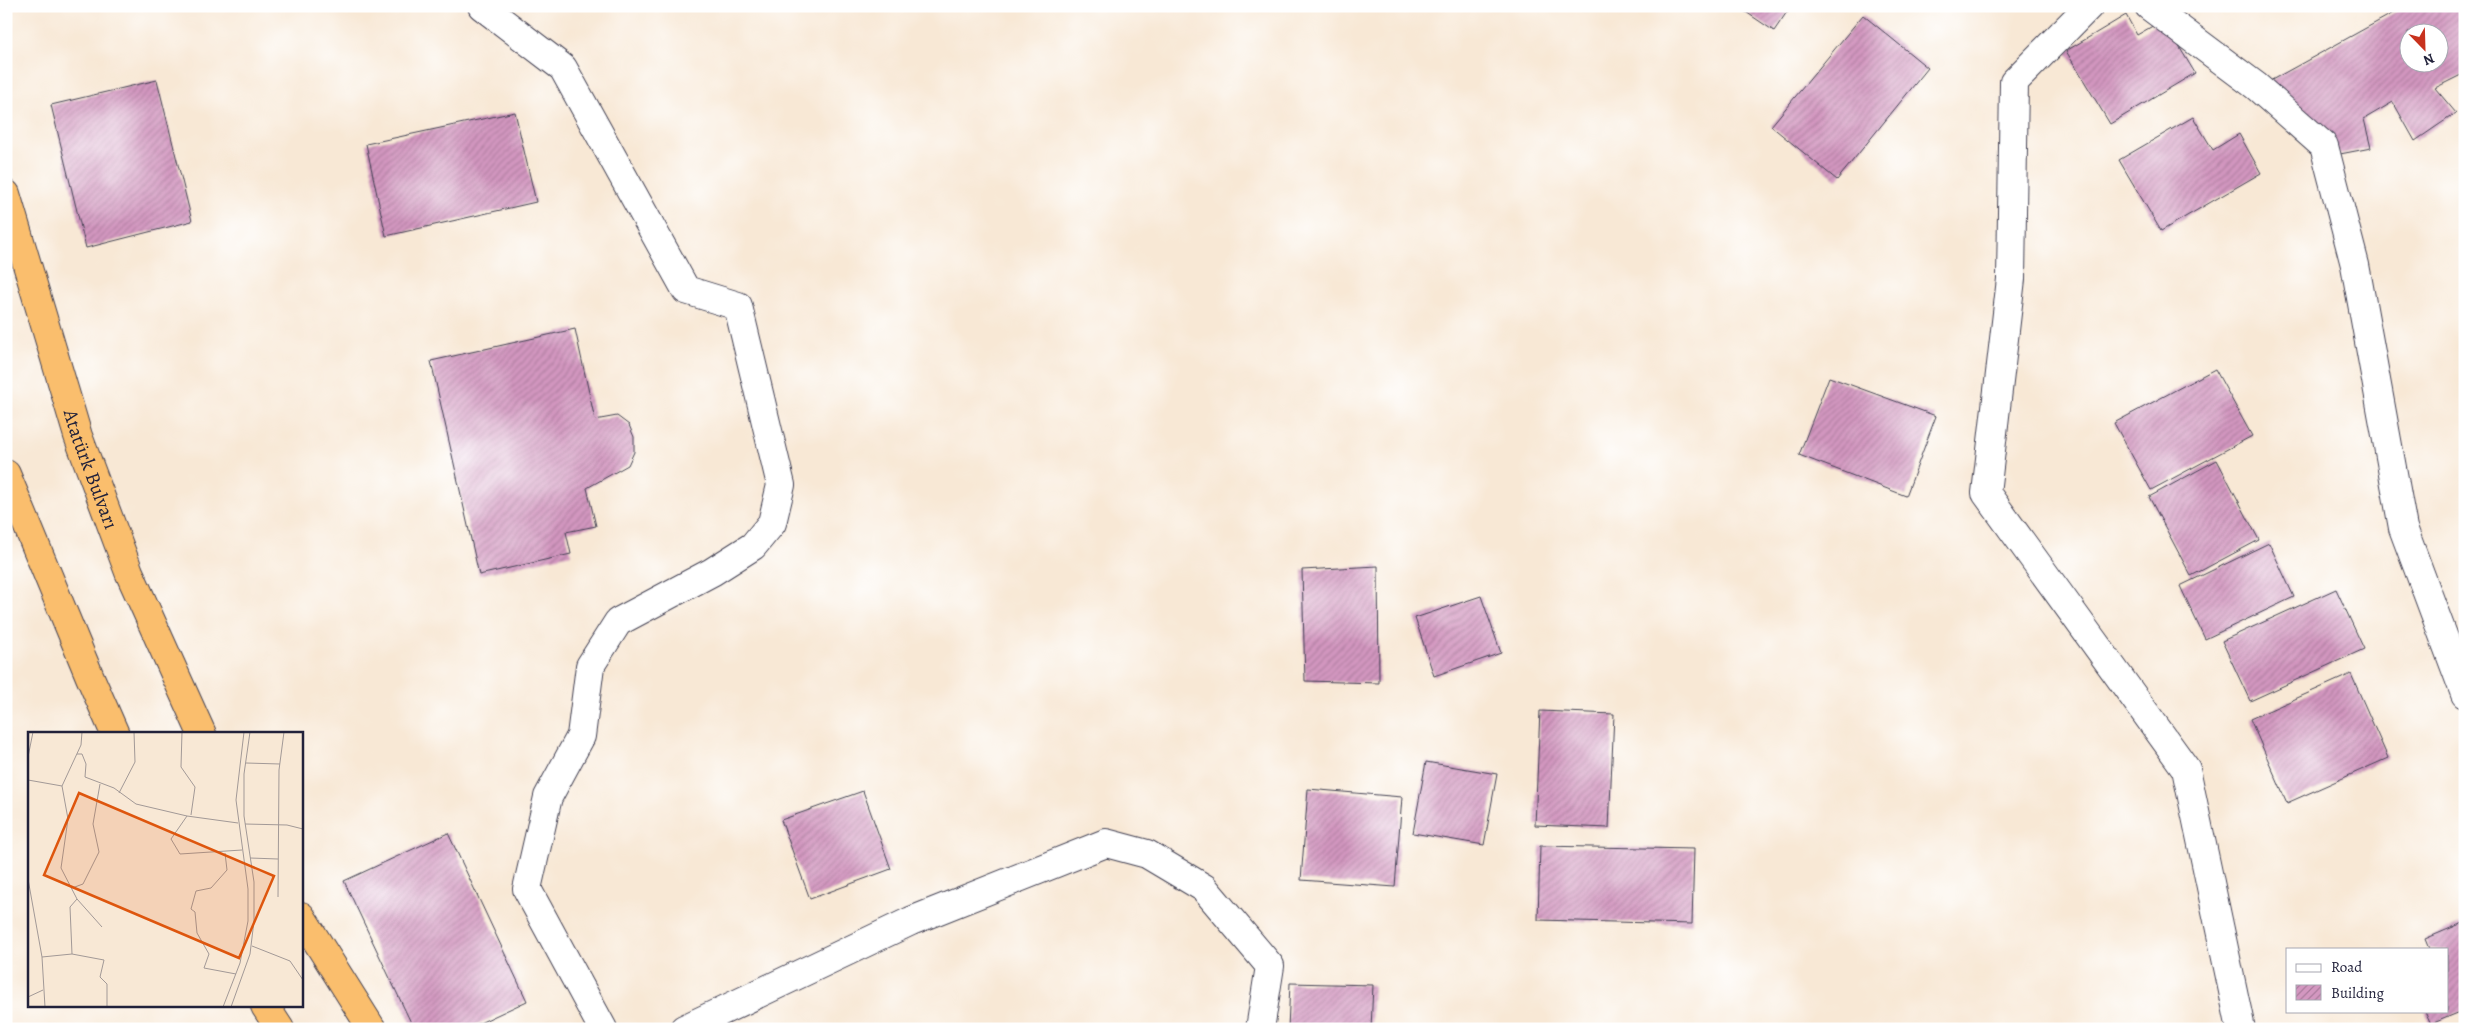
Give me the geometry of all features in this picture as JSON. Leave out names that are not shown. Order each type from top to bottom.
[{"type":"highway","name":"Atatürk Bulvarı","points":[[6,194],[78,436],[129,572],[201,732]]},
{"type":"highway","points":[[6,474],[114,732]]},
{"type":"highway","points":[[302,918],[372,1029]]},
{"type":"highway","points":[[266,1008],[280,1029]]},
{"type":"street","points":[[482,6],[563,68],[686,290],[738,306],[781,485],[772,524],[753,546],[712,572],[618,622],[590,666],[581,736],[548,797],[527,889],[603,1029]]},
{"type":"street","points":[[2089,6],[2014,82],[2011,279],[1986,493],[2186,769],[2241,1029]]},
{"type":"street","points":[[2149,6],[2256,86],[2324,146],[2355,265],[2403,528],[2465,694]]},
{"type":"street","points":[[684,1029],[911,921],[1106,843],[1147,854],[1204,888],[1270,966],[1260,1029]]},
{"type":"building","points":[[1737,6],[1791,6],[1774,31]]},
{"type":"building","points":[[2406,6],[2465,6],[2465,73],[2435,88],[2456,113],[2415,141],[2393,102],[2364,119],[2371,148],[2340,154],[2268,82]]},
{"type":"building","points":[[1863,15],[1928,68],[1837,180],[1771,126]]},
{"type":"building","points":[[2126,15],[2137,35],[2163,20],[2195,73],[2110,124],[2066,51]]},
{"type":"building","points":[[157,80],[192,221],[86,248],[51,105]]},
{"type":"building","points":[[515,112],[536,202],[386,236],[366,144]]},
{"type":"building","points":[[2193,117],[2213,150],[2239,134],[2261,173],[2161,231],[2119,160]]},
{"type":"building","points":[[575,329],[595,420],[617,416],[629,425],[634,437],[634,452],[628,465],[587,488],[596,526],[566,532],[571,554],[479,575],[431,361]]},
{"type":"building","points":[[2215,369],[2252,436],[2151,490],[2114,423]]},
{"type":"building","points":[[1829,377],[1936,416],[1906,496],[1799,455]]},
{"type":"building","points":[[2217,460],[2259,540],[2191,576],[2149,497]]},
{"type":"building","points":[[2269,543],[2294,597],[2205,639],[2180,586]]},
{"type":"building","points":[[1378,566],[1379,683],[1305,681],[1302,570]]},
{"type":"building","points":[[2336,589],[2364,649],[2250,701],[2222,641]]},
{"type":"building","points":[[1481,596],[1501,653],[1434,676],[1415,618]]},
{"type":"building","points":[[2351,674],[2388,758],[2287,803],[2250,719]]},
{"type":"building","points":[[1540,711],[1614,714],[1609,828],[1535,825]]},
{"type":"building","points":[[1426,762],[1497,774],[1484,845],[1413,833]]},
{"type":"building","points":[[1308,789],[1402,797],[1395,887],[1301,880]]},
{"type":"building","points":[[863,791],[891,869],[810,899],[781,820]]},
{"type":"building","points":[[448,833],[527,1001],[467,1029],[414,1029],[344,881]]},
{"type":"building","points":[[1540,846],[1694,849],[1692,924],[1538,920]]},
{"type":"building","points":[[2465,922],[2465,1010],[2431,1024],[2425,1012],[2448,1012],[2448,948],[2429,948],[2425,939]]},
{"type":"building","points":[[1290,983],[1373,985],[1371,1029],[1288,1029]]}]
